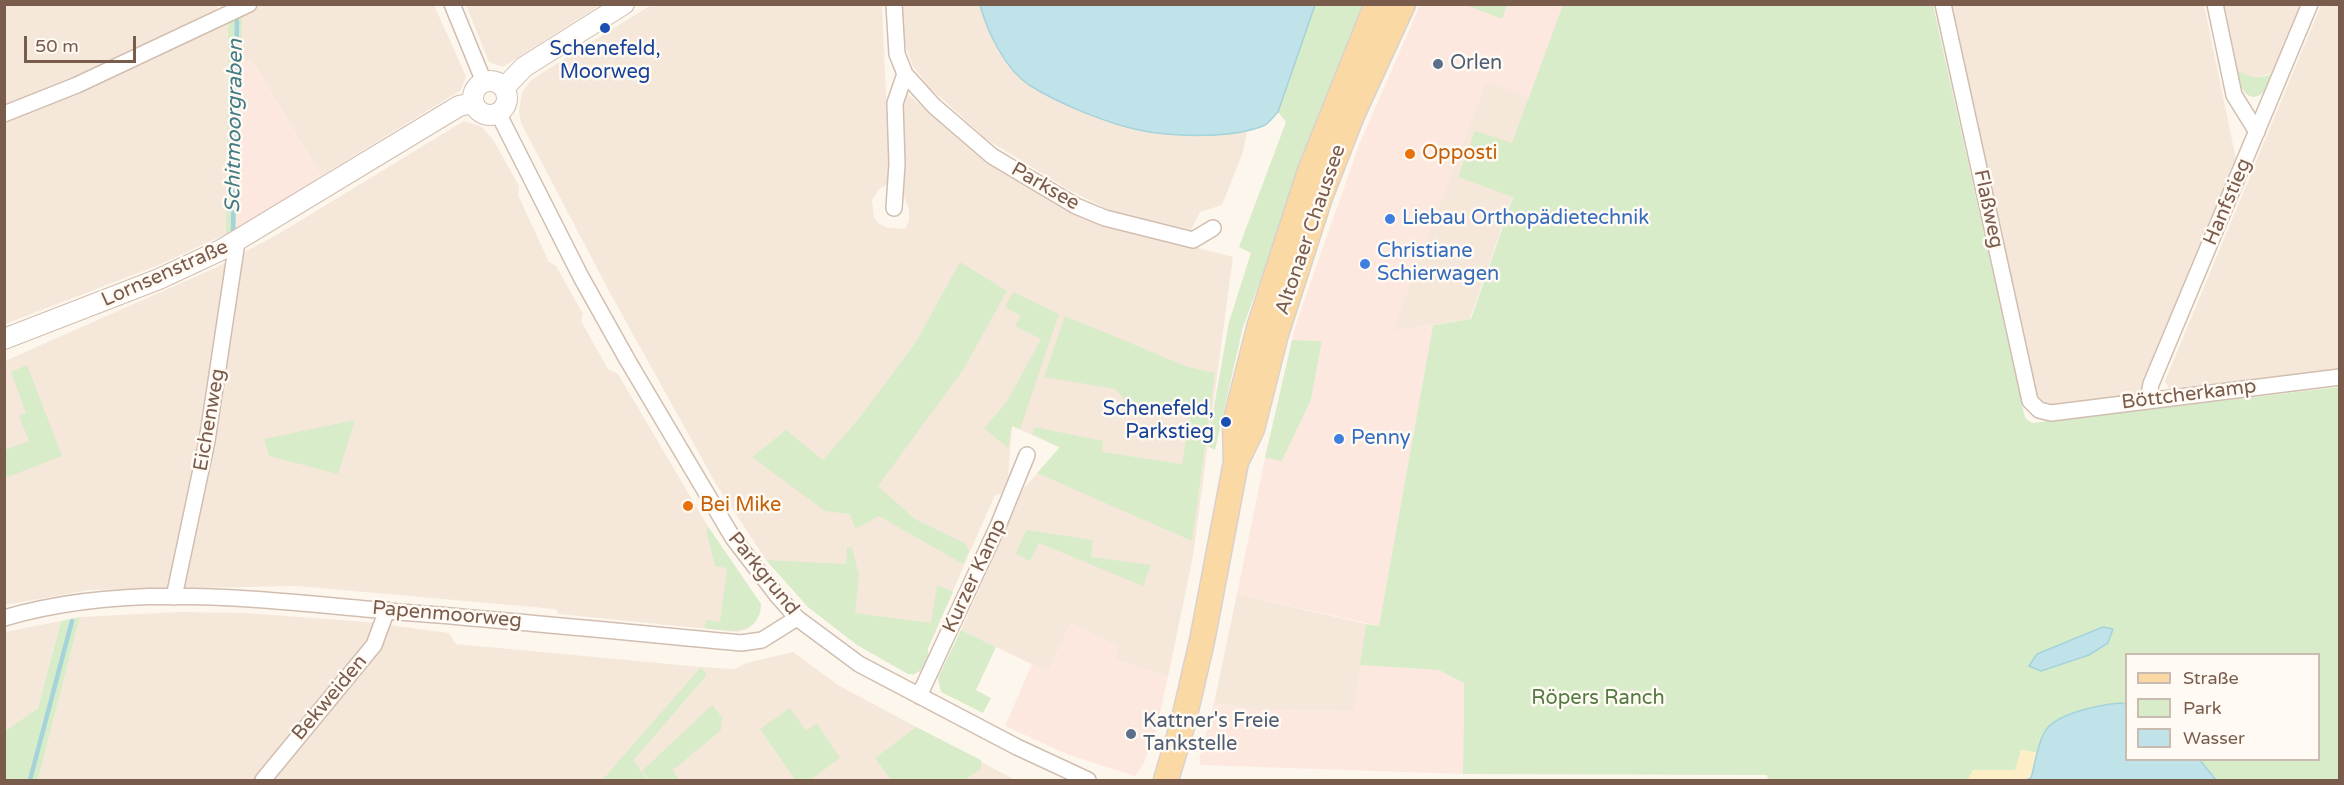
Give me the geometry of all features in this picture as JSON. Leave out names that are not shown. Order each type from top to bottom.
[{"type":"main road","name":"Altonaer Chaussee","points":[[1166,780],[1191,692],[1236,462],[1235,423],[1271,288],[1310,171],[1377,4]]},
{"type":"main road","name":"Altonaer Chaussee","points":[[1236,462],[1252,429],[1276,334],[1320,197],[1352,115],[1403,4]]},
{"type":"street","points":[[4,114],[77,85],[249,4]]},
{"type":"street","points":[[452,4],[484,82]]},
{"type":"street","points":[[504,88],[524,67],[624,4]]},
{"type":"street","name":"Parksee","points":[[894,4],[897,54],[905,74],[934,106],[992,156],[1076,206],[1105,218],[1193,240],[1213,228]]},
{"type":"street","name":"Flaßweg","points":[[1943,4],[2030,401],[2039,410]]},
{"type":"street","points":[[2215,4],[2234,95],[2257,132]]},
{"type":"street","name":"Hanfstieg","points":[[2148,400],[2151,384],[2310,4]]},
{"type":"street","points":[[894,208],[897,164],[895,104],[905,74]]},
{"type":"street","points":[[495,81],[504,88],[506,105],[498,113],[483,114],[473,103],[474,93],[484,82],[495,81]]},
{"type":"street","name":"Lornsenstraße","points":[[4,339],[159,279],[237,242],[459,106],[473,103]]},
{"type":"street","name":"Parkgrund","points":[[498,113],[581,277],[716,511],[755,569],[797,618],[859,664],[1088,780]]},
{"type":"street","name":"Eichenweg","points":[[174,597],[207,441],[237,242]]},
{"type":"street","name":"Böttcherkamp","points":[[2039,410],[2051,413],[2340,376]]},
{"type":"street","name":"Kurzer Kamp","points":[[919,696],[998,526],[1028,455]]},
{"type":"street","name":"Papenmoorweg","points":[[4,618],[47,608],[90,602],[174,597],[252,597],[741,643],[762,640],[797,618]]},
{"type":"street","name":"Bekweiden","points":[[263,780],[374,645],[387,610]]},
{"type":"shaded area","points":[[5,5],[217,5],[218,13],[118,60],[5,108]]},
{"type":"shaded area","points":[[263,5],[434,5],[466,76],[461,90],[321,176],[253,62],[240,60],[242,15]]},
{"type":"shaded area","points":[[466,5],[600,5],[503,67],[489,62]]},
{"type":"shaded area","points":[[651,5],[882,5],[890,183],[880,188],[872,200],[874,217],[878,223],[888,228],[905,229],[909,221],[909,210],[902,191],[902,105],[906,93],[981,155],[1059,203],[1102,223],[1233,257],[1193,556],[1168,677],[1115,659],[1071,623],[1048,672],[961,630],[1024,488],[1060,448],[1012,426],[1008,477],[1001,494],[995,495],[928,648],[928,657],[922,670],[913,675],[857,645],[808,607],[766,560],[716,484],[609,291],[521,123],[519,111],[522,93],[531,80]]},
{"type":"shaded area","points":[[902,5],[980,5],[999,51],[1088,113],[1139,130],[1212,136],[1247,131],[1243,152],[1222,205],[1200,212],[1191,230],[1109,210],[1069,190],[986,139],[928,86],[913,66],[904,43]]},
{"type":"shaded area","points":[[1420,5],[1579,5],[1545,103],[1486,82],[1393,330],[1433,325],[1379,626],[1237,594],[1265,458],[1282,461],[1311,400],[1322,341],[1292,340],[1296,324],[1359,145]]},
{"type":"shaded area","points":[[1951,5],[2204,5],[2236,159],[2202,249],[2139,394],[2052,405],[2041,402],[2035,394]]},
{"type":"shaded area","points":[[2221,5],[2302,5],[2276,71],[2258,78],[2247,76],[2235,69]]},
{"type":"shaded area","points":[[2321,5],[2339,5],[2339,369],[2169,389],[2165,381]]},
{"type":"shaded area","points":[[228,23],[226,234],[159,265],[5,324],[5,122],[111,79]]},
{"type":"shaded area","points":[[240,60],[253,62],[321,176],[236,230]]},
{"type":"shaded area","points":[[1486,81],[1545,103],[1470,319],[1392,331]]},
{"type":"shaded area","points":[[464,121],[482,127],[494,141],[519,186],[518,195],[549,262],[556,266],[583,314],[581,321],[608,369],[618,374],[709,528],[761,604],[760,614],[748,629],[738,632],[559,614],[555,609],[297,586],[89,590],[5,605],[5,361],[215,268],[280,233]]},
{"type":"shaded area","points":[[1237,594],[1366,624],[1355,711],[1252,710],[1214,703]]},
{"type":"shaded area","points":[[179,612],[245,613],[367,622],[449,633],[456,644],[701,667],[735,669],[746,663],[793,652],[838,685],[1015,780],[647,780],[634,760],[707,675],[701,668],[602,780],[38,780],[80,617]]},
{"type":"shaded area","points":[[61,621],[38,708],[5,731],[5,632]]},
{"type":"shaded area","points":[[1071,623],[1119,647],[1115,659],[1168,677],[1156,731],[1144,763],[1135,776],[1069,755],[1005,726],[1032,664],[1048,672]]},
{"type":"shaded area","points":[[1360,665],[1439,670],[1464,683],[1463,774],[1201,765],[1199,760],[1214,703],[1252,710],[1354,711]]},
{"type":"green space","points":[[1507,4],[1502,19],[1466,5]]},
{"type":"green space","points":[[1315,5],[1363,5],[1243,327],[1215,450],[1207,446],[1229,322],[1251,253],[1239,247],[1286,122],[1278,112]]},
{"type":"green space","name":"Röpers Ranch","points":[[1563,5],[1933,5],[2025,418],[2032,423],[2339,387],[2339,780],[2216,780],[2201,761],[2320,761],[2320,653],[2125,653],[2125,704],[2120,703],[2044,732],[2039,753],[2021,750],[2016,770],[1973,770],[1968,780],[1768,780],[1767,775],[1463,774],[1464,683],[1439,670],[1360,665],[1366,624],[1379,626],[1433,325],[1471,319],[1513,197],[1458,177],[1475,131],[1512,143]]},
{"type":"green space","points":[[242,15],[236,230],[226,234],[228,23]]},
{"type":"green space","points":[[2235,69],[2256,77],[2276,71],[2265,90],[2254,97],[2243,90]]},
{"type":"green space","points":[[960,262],[1007,291],[963,370],[878,486],[915,519],[966,544],[969,551],[963,564],[879,516],[855,529],[850,514],[825,511],[752,457],[786,430],[823,460],[860,417],[916,342]]},
{"type":"green space","points":[[1013,292],[1059,314],[1020,429],[1012,426],[1008,448],[984,428],[1006,403],[1041,339],[1015,326],[1021,316],[1005,307]]},
{"type":"green space","points":[[1065,316],[1188,367],[1215,373],[1192,541],[1037,473],[1060,447],[1032,434],[1035,427],[1103,441],[1102,452],[1182,464],[1191,412],[1127,402],[1115,389],[1044,377]]},
{"type":"green space","points":[[1292,340],[1322,341],[1311,400],[1282,461],[1265,458]]},
{"type":"green space","points":[[27,365],[62,456],[5,478],[5,450],[29,441],[19,416],[26,413],[11,372]]},
{"type":"green space","points":[[355,420],[338,474],[269,456],[264,439]]},
{"type":"green space","points":[[709,528],[761,604],[755,623],[741,630],[705,628],[706,620],[720,622],[727,568],[715,566],[706,530]]},
{"type":"green space","points":[[1026,530],[1093,540],[1091,557],[1151,565],[1143,586],[1039,543],[1030,561],[1016,554]]},
{"type":"green space","points":[[847,547],[852,547],[859,576],[855,613],[931,623],[937,585],[953,592],[928,648],[926,662],[921,670],[908,674],[857,645],[808,607],[766,560],[846,564]]},
{"type":"green space","points":[[80,617],[38,780],[5,780],[5,731],[38,708],[61,621]]},
{"type":"green space","points":[[961,630],[996,647],[976,690],[991,698],[983,713],[941,692],[938,678]]},
{"type":"green space","points":[[701,667],[707,675],[634,760],[647,780],[602,780]]},
{"type":"green space","points":[[712,705],[722,717],[721,730],[673,770],[679,780],[649,780],[642,771]]},
{"type":"green space","points":[[790,708],[806,731],[817,723],[840,758],[810,780],[791,780],[794,778],[760,729]]},
{"type":"green space","points":[[916,727],[981,760],[981,769],[964,780],[891,780],[875,758]]},
{"type":"sand","points":[[2021,750],[2039,753],[2031,778],[2026,780],[1968,780],[1973,770],[2015,770]]},
{"type":"water","points":[[980,4],[1315,5],[1278,112],[1265,125],[1252,130],[1202,135],[1152,132],[1112,123],[1082,112],[1029,85],[1012,69],[998,49]]},
{"type":"water","points":[[2103,627],[2113,629],[2108,643],[2089,655],[2041,671],[2029,666],[2037,654]]},
{"type":"water","points":[[2125,704],[2125,761],[2201,761],[2216,780],[2026,780],[2031,778],[2040,744],[2049,726],[2067,715],[2101,706]]},
{"type":"waterway","name":"Schitmoorgraben","points":[[233,231],[237,21]]},
{"type":"waterway","name":"Schitmoorgraben","points":[[30,780],[72,621]]},
{"type":"place","name":"Schenefeld, Moorweg","points":[[605,28]]},
{"type":"place","name":"Orlen","points":[[1438,64]]},
{"type":"place","name":"Opposti","points":[[1410,154]]},
{"type":"place","name":"Liebau Orthopädietechnik","points":[[1390,219]]},
{"type":"place","name":"Christiane Schierwagen","points":[[1365,264]]},
{"type":"place","name":"Schenefeld, Parkstieg","points":[[1226,422]]},
{"type":"place","name":"Penny","points":[[1339,439]]},
{"type":"place","name":"Bei Mike","points":[[688,506]]},
{"type":"place","name":"Kattner's Freie Tankstelle","points":[[1131,734]]}]
